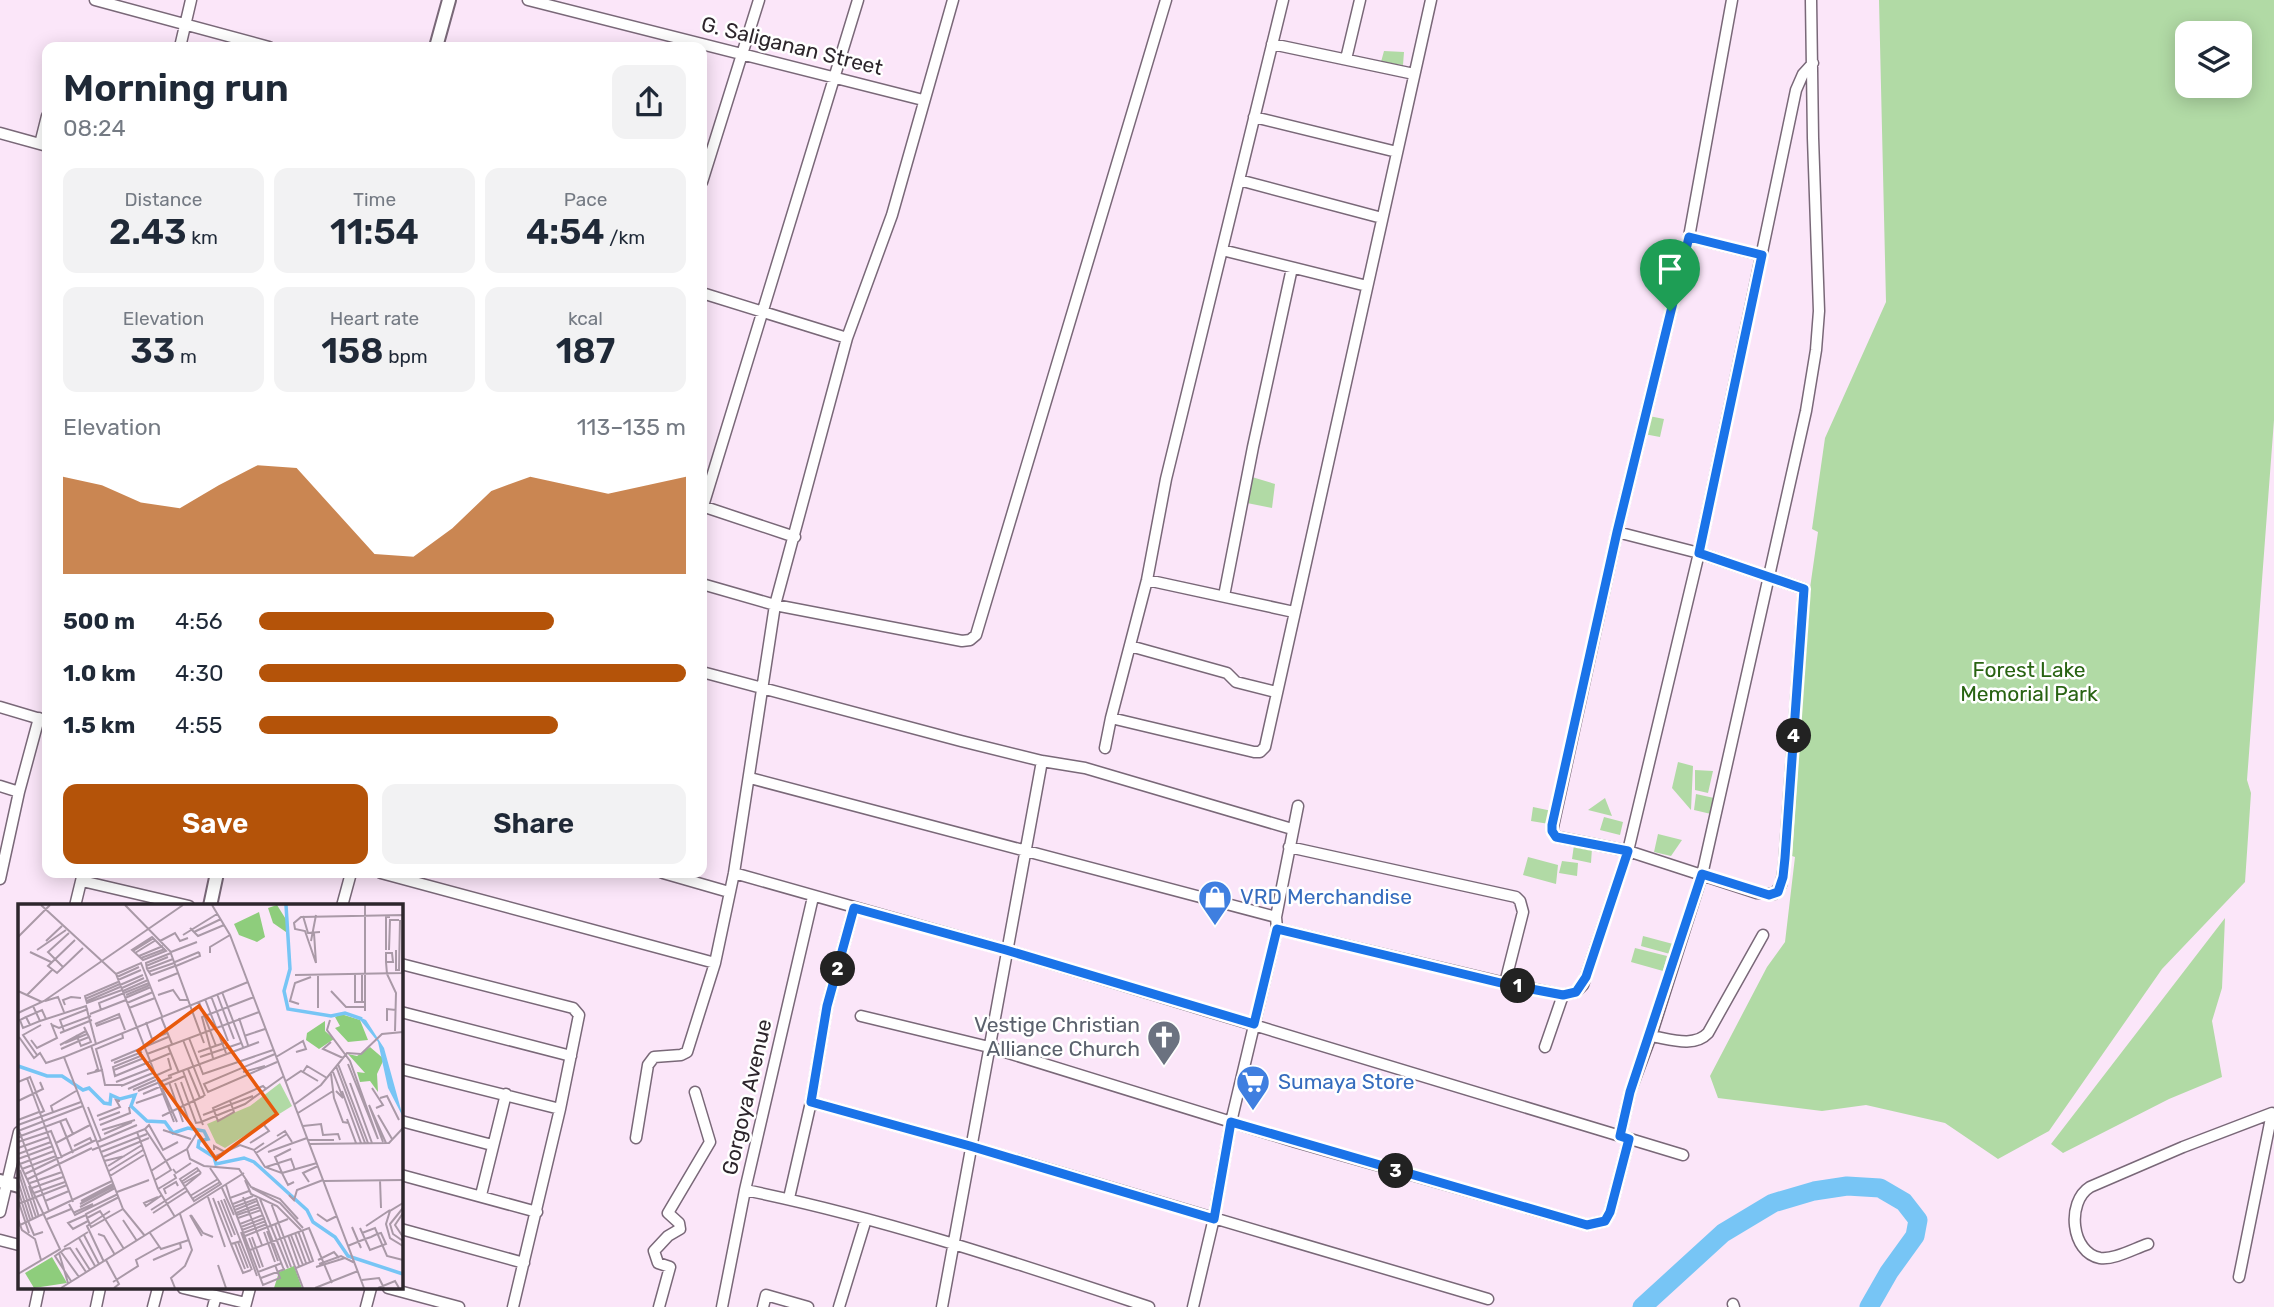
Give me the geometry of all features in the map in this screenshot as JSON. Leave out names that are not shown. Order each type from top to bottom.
[{"type":"street","points":[[95,0],[252,42]]},
{"type":"street","points":[[181,42],[191,0]]},
{"type":"street","points":[[437,42],[449,0]]},
{"type":"street","name":"G. Saliganan Street","points":[[528,0],[698,42]]},
{"type":"street","points":[[707,156],[759,0]]},
{"type":"street","points":[[707,490],[858,0]]},
{"type":"street","points":[[636,1138],[648,1065],[654,1058],[688,1052],[715,962],[750,778],[775,605],[847,338],[892,215],[953,0]]},
{"type":"street","points":[[707,585],[775,605],[962,641],[970,640],[976,635],[1166,0]]},
{"type":"street","points":[[1105,748],[1147,580],[1166,479],[1283,0]]},
{"type":"street","points":[[1346,59],[1360,0]]},
{"type":"street","points":[[1111,718],[1260,752],[1265,747],[1431,0]]},
{"type":"street","points":[[1617,532],[1699,553],[1768,575],[1802,587],[1805,593],[1783,877],[1778,892],[1769,895],[1628,851],[1556,837],[1552,831],[1617,532],[1689,237],[1732,0]]},
{"type":"street","points":[[860,1016],[989,1047],[1231,1122],[1587,1225],[1605,1221],[1610,1212],[1625,1137],[1630,1092],[1651,1036],[1702,874],[1805,411],[1816,350],[1819,311],[1811,0]]},
{"type":"street","name":"G. Saliganan Street","points":[[707,44],[923,100]]},
{"type":"street","points":[[1272,44],[1414,74]]},
{"type":"street","points":[[1277,929],[1505,984],[1563,995],[1576,992],[1583,985],[1628,851],[1699,553],[1796,90],[1813,63]]},
{"type":"street","points":[[1254,117],[1397,152]]},
{"type":"street","points":[[0,133],[42,144]]},
{"type":"street","points":[[1239,180],[1382,218]]},
{"type":"street","points":[[1689,237],[1762,255]]},
{"type":"street","points":[[1222,250],[1367,286]]},
{"type":"street","points":[[1224,596],[1292,268]]},
{"type":"street","points":[[707,295],[847,338]]},
{"type":"street","points":[[707,508],[794,537]]},
{"type":"street","points":[[1147,580],[1294,612]]},
{"type":"street","points":[[1130,646],[1227,673],[1236,682],[1276,692]]},
{"type":"street","points":[[707,673],[1042,761],[1085,768],[1292,830]]},
{"type":"street","points":[[0,707],[42,720]]},
{"type":"street","points":[[0,879],[19,792],[42,723]]},
{"type":"street","points":[[942,1307],[1042,761]]},
{"type":"street","points":[[750,778],[1276,917]]},
{"type":"street","points":[[0,786],[19,792]]},
{"type":"street","points":[[1193,1307],[1214,1219],[1231,1122],[1277,929],[1276,917],[1298,806]]},
{"type":"street","points":[[1289,847],[1516,897],[1523,912],[1505,984]]},
{"type":"street","points":[[734,873],[1006,950],[1683,1155]]},
{"type":"street","points":[[75,904],[82,878]]},
{"type":"street","points":[[86,878],[182,904]]},
{"type":"street","points":[[210,904],[216,878]]},
{"type":"street","points":[[343,904],[350,878]]},
{"type":"street","points":[[400,878],[715,962]]},
{"type":"street","points":[[680,878],[729,892]]},
{"type":"street","name":"Gorgoya Avenue","points":[[722,1307],[745,1189],[813,897]]},
{"type":"street","points":[[789,1198],[811,1102],[827,1006],[854,908]]},
{"type":"street","points":[[1651,1036],[1694,1042],[1703,1039],[1763,936]]},
{"type":"street","points":[[402,964],[573,1008],[579,1015],[537,1212],[513,1307]]},
{"type":"street","points":[[1545,1047],[1563,995]]},
{"type":"street","points":[[402,1012],[571,1056]]},
{"type":"street","points":[[402,1069],[560,1109]]},
{"type":"street","points":[[659,1307],[670,1267],[658,1263],[654,1251],[668,1236],[680,1230],[679,1223],[668,1213],[710,1142],[695,1092]]},
{"type":"street","points":[[481,1195],[506,1094]]},
{"type":"street","points":[[811,1102],[970,1146],[1488,1299]]},
{"type":"street","points":[[2148,1244],[2108,1258],[2094,1255],[2079,1238],[2075,1224],[2074,1208],[2079,1197],[2099,1183],[2273,1110]]},
{"type":"street","points":[[2239,1277],[2273,1110]]},
{"type":"street","points":[[402,1121],[492,1144]]},
{"type":"street","points":[[0,1212],[18,1137]]},
{"type":"street","points":[[402,1175],[537,1212]]},
{"type":"street","points":[[745,1189],[789,1198],[955,1243],[1149,1307]]},
{"type":"street","points":[[839,1307],[866,1219]]},
{"type":"street","points":[[402,1229],[524,1263]]},
{"type":"street","points":[[0,1241],[18,1245]]},
{"type":"street","points":[[153,1307],[157,1290]]},
{"type":"street","points":[[191,1290],[246,1305]]},
{"type":"street","points":[[395,1290],[454,1306]]},
{"type":"street","points":[[763,1307],[766,1295],[808,1307]]},
{"type":"street","points":[[213,1307],[216,1296]]},
{"type":"green space","name":"Forest Lake Memorial Park","points":[[1879,0],[2274,0],[2274,420],[2247,780],[2251,793],[2245,882],[2162,969],[2049,1131],[1998,1159],[1945,1123],[1866,1105],[1822,1111],[1718,1098],[1710,1076],[1767,967],[1785,942],[1795,857],[1792,856],[1810,588],[1818,532],[1812,529],[1825,438],[1886,302]]},
{"type":"green space","points":[[1384,51],[1404,52],[1403,65],[1381,62]]},
{"type":"green space","points":[[1649,416],[1664,419],[1660,437],[1644,434]]},
{"type":"green space","points":[[1252,477],[1275,484],[1272,508],[1247,503]]},
{"type":"green space","points":[[1678,762],[1693,766],[1691,810],[1672,788]]},
{"type":"green space","points":[[1695,770],[1713,771],[1708,793],[1695,790]]},
{"type":"green space","points":[[1696,794],[1714,798],[1711,814],[1694,810]]},
{"type":"green space","points":[[1605,798],[1612,816],[1588,810]]},
{"type":"green space","points":[[1533,807],[1552,811],[1549,824],[1531,821]]},
{"type":"green space","points":[[1604,817],[1623,822],[1620,835],[1600,830]]},
{"type":"green space","points":[[1658,834],[1682,840],[1671,856],[1654,852]]},
{"type":"green space","points":[[1574,845],[1592,848],[1591,863],[1572,859]]},
{"type":"green space","points":[[1528,857],[1558,865],[1556,884],[1523,875]]},
{"type":"green space","points":[[1562,861],[1578,863],[1577,876],[1559,873]]},
{"type":"green space","points":[[2225,918],[2222,988],[2212,1021],[2222,1077],[2169,1099],[2063,1153],[2051,1144]]},
{"type":"green space","points":[[1643,936],[1673,944],[1670,954],[1641,946]]},
{"type":"green space","points":[[1635,948],[1667,956],[1663,971],[1631,962]]},
{"type":"waterway","points":[[1642,1307],[1723,1233],[1773,1203],[1814,1191],[1847,1186],[1880,1188],[1904,1202],[1918,1220],[1915,1236],[1889,1272],[1869,1307]]},
{"type":"place","name":"VRD Merchandise","points":[[1215,927]]},
{"type":"place","name":"Vestige Christian Alliance Church","points":[[1164,1067]]},
{"type":"place","name":"Sumaya Store","points":[[1253,1112]]},
{"type":"route","points":[[1689,237],[1762,255],[1699,553],[1797,585],[1804,589],[1805,593],[1781,886],[1778,892],[1769,895],[1739,888],[1702,874],[1651,1036],[1630,1092],[1620,1136],[1629,1139],[1610,1212],[1605,1221],[1587,1225],[1231,1122],[1214,1219],[811,1102],[827,1006],[854,908],[1254,1024],[1277,929],[1505,984],[1563,995],[1576,992],[1586,977],[1628,851],[1556,837],[1552,825],[1617,532],[1670,311],[1689,237]]}]
